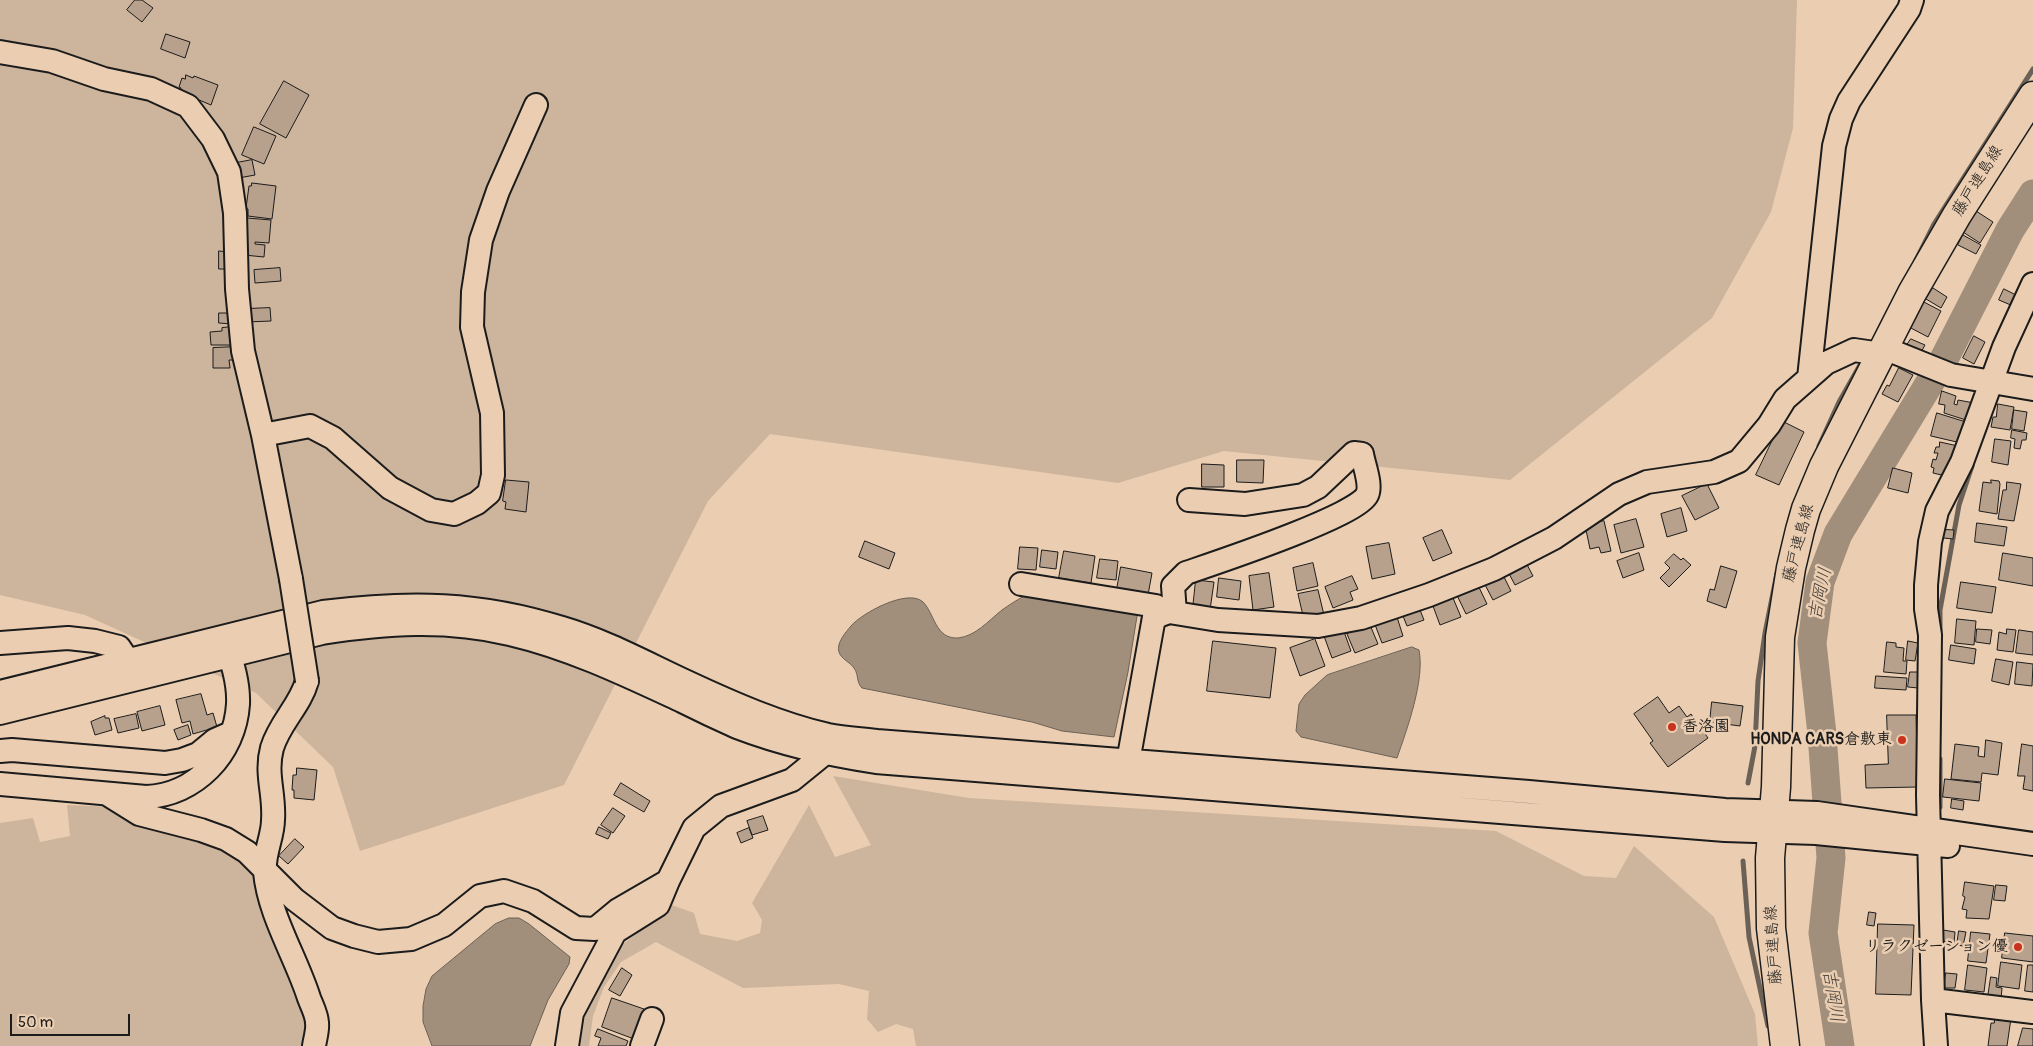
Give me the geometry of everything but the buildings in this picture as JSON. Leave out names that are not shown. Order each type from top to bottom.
[{"type":"main road","name":"藤戸連島線","points":[[1785,1046],[1771,928],[1770,858],[1774,822],[1780,637],[1789,577],[1800,530],[1824,466],[1912,293],[1957,215],[2033,96]]},
{"type":"street","points":[[1809,378],[1834,146],[1841,119],[1849,101],[1910,9],[1912,0]]},
{"type":"street","points":[[0,52],[52,61],[104,79],[151,89],[188,106],[212,139],[229,172],[235,214],[237,288],[244,351],[263,435],[291,579],[307,681],[303,695],[282,723],[272,748],[269,764],[269,782],[273,800],[274,820],[264,871],[276,917],[305,984],[317,1023],[314,1046]]},
{"type":"street","points":[[263,435],[310,426],[333,438],[390,488],[431,510],[454,514],[477,503],[489,493],[493,475],[492,413],[472,327],[473,292],[481,240],[498,191],[536,106]]},
{"type":"street","points":[[1936,1046],[1940,1001],[1930,836],[1928,728],[1930,635],[1926,609],[1930,542],[1937,511],[1962,462],[1997,383],[2033,284]]},
{"type":"street","points":[[1153,622],[1163,613],[1175,613],[1218,620],[1318,626],[1360,618],[1429,595],[1494,569],[1554,538],[1620,494],[1647,482],[1714,472],[1740,461],[1769,425],[1785,399],[1826,363],[1854,350],[1882,351],[1950,375],[2033,389]]},
{"type":"street","points":[[1175,613],[1173,586],[1186,573],[1304,530],[1342,513],[1363,501],[1368,493],[1368,482],[1362,454],[1354,453],[1318,487],[1303,496],[1245,504],[1190,500]]},
{"type":"street","points":[[1020,584],[1156,606],[1128,762]]},
{"type":"street","points":[[0,712],[226,646],[323,612],[368,606],[411,604],[456,606],[514,614],[580,634],[621,650],[826,744],[876,762],[1725,830],[1774,822],[1817,823],[1930,836],[2033,844]]},
{"type":"street","points":[[0,643],[68,638],[95,641],[119,647],[127,659]]},
{"type":"street","points":[[0,692],[127,659],[226,646]]},
{"type":"street","points":[[0,784],[146,797],[163,796],[178,792],[210,768],[224,749],[232,733],[238,699],[237,686],[226,646]]},
{"type":"street","points":[[0,751],[12,750],[165,763],[182,760],[198,754],[216,740],[232,733]]},
{"type":"street","points":[[566,1046],[572,1013],[615,932],[658,905],[694,828],[721,806],[792,780],[826,744],[877,741],[1529,792],[1725,810],[1774,822]]},
{"type":"street","points":[[107,794],[139,814],[201,830],[226,839],[247,852],[294,899],[332,928],[378,942],[411,939],[444,925],[480,896],[504,891],[533,901],[576,928],[594,929],[618,910],[668,881]]},
{"type":"street","points":[[1930,836],[2033,859]]},
{"type":"street","points":[[1940,1001],[2033,1012]]},
{"type":"street","points":[[642,1046],[652,1020]]},
{"type":"shaded area","points":[[0,0],[1797,0],[1793,128],[1771,212],[1712,318],[1510,480],[1224,451],[1118,483],[770,434],[708,501],[564,785],[360,851],[333,767],[256,693],[85,615],[0,595]]},
{"type":"shaded area","points":[[1024,596],[1138,610],[1128,672],[1114,737],[1062,731],[1032,722],[862,688],[854,668],[842,657],[838,649],[842,638],[857,621],[875,609],[897,600],[916,598],[923,602],[940,630],[950,637],[958,638],[976,631],[1002,610]]},
{"type":"shaded area","points":[[1412,647],[1419,650],[1420,675],[1414,704],[1397,758],[1301,737],[1296,731],[1299,704],[1305,695],[1327,675]]},
{"type":"shaded area","points":[[833,776],[969,798],[1496,831],[1584,876],[1616,878],[1634,846],[1714,917],[1755,1014],[1758,1046],[916,1046],[913,1029],[896,1024],[878,1032],[867,1019],[869,991],[839,984],[743,988],[656,942],[621,962],[604,987],[593,1016],[589,1046],[580,1046],[586,1011],[618,948],[655,920],[669,904],[694,913],[700,934],[737,941],[760,933],[762,920],[752,903],[809,805],[835,857],[871,845]]},
{"type":"shaded area","points":[[67,805],[114,807],[222,846],[257,873],[287,977],[308,1029],[302,1046],[0,1046],[0,823],[33,818],[40,842],[70,836]]},
{"type":"shaded area","points":[[509,918],[519,918],[529,924],[570,957],[569,964],[548,1000],[530,1046],[432,1046],[423,1022],[423,1006],[426,989],[432,976],[495,924]]},
{"type":"waterway","points":[[1916,260],[1934,224],[2033,69]]},
{"type":"waterway","name":"吉岡川","points":[[1840,1046],[1823,933],[1831,858],[1822,734],[1812,643],[1820,582],[1838,534],[1943,361],[2010,230],[2033,194]]},
{"type":"waterway","points":[[1819,446],[1839,402],[1860,365]]},
{"type":"waterway","points":[[1940,631],[1940,610],[1959,505],[1972,466]]},
{"type":"waterway","points":[[1748,783],[1755,746],[1758,681],[1777,573]]},
{"type":"waterway","points":[[1940,759],[1940,807]]},
{"type":"waterway","points":[[1743,861],[1749,937],[1768,1026]]},
{"type":"place","name":"香洛園","points":[[1672,727]]},
{"type":"place","name":"HONDA CARS倉敷東","points":[[1902,740]]},
{"type":"place","name":"リラクゼーション優","points":[[2018,947]]}]
